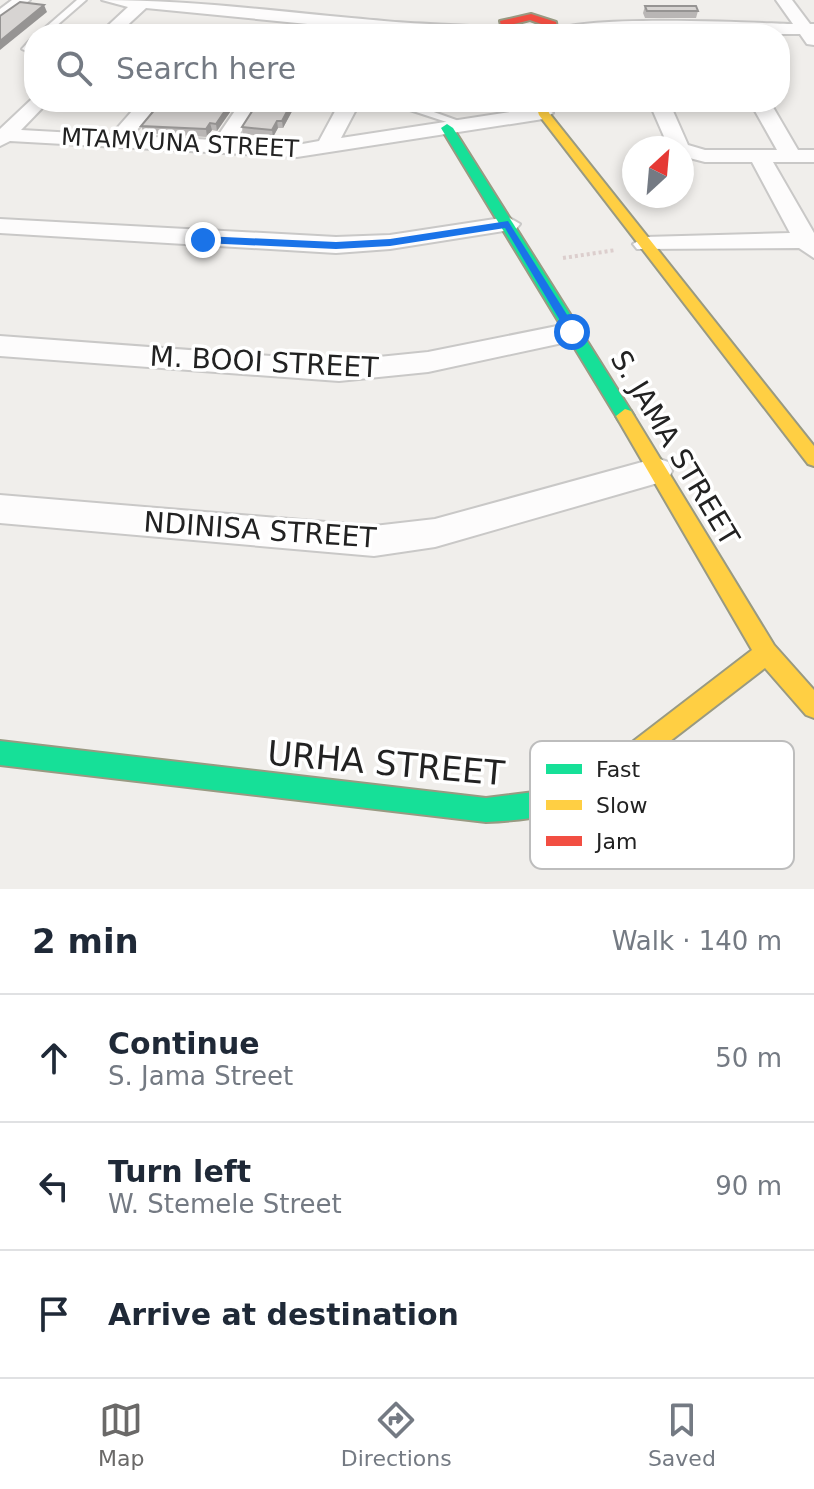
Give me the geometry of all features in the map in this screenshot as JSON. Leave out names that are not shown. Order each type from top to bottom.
[{"type":"street","points":[[0,17],[22,0]]},
{"type":"street","points":[[110,0],[276,24]]},
{"type":"street","points":[[509,24],[521,0],[546,24]]},
{"type":"street","points":[[784,0],[811,33]]},
{"type":"street","points":[[119,24],[142,3]]},
{"type":"street","points":[[622,9],[628,24]]},
{"type":"street","points":[[709,12],[716,24]]},
{"type":"street","points":[[790,33],[811,33]]},
{"type":"street","points":[[0,110],[24,108]]},
{"type":"street","points":[[3,137],[28,112]]},
{"type":"street","points":[[116,142],[142,112]]},
{"type":"street","points":[[220,148],[244,112]]},
{"type":"street","points":[[326,147],[345,112]]},
{"type":"street","name":"MTAMVUNA STREET","points":[[3,137],[297,151],[456,126],[519,112]]},
{"type":"street","points":[[545,112],[636,246],[814,459]]},
{"type":"street","points":[[663,112],[674,136]]},
{"type":"street","points":[[766,112],[791,156]]},
{"type":"street","name":"S. JAMA STREET","points":[[456,126],[508,224],[766,653],[814,707]]},
{"type":"street","points":[[694,153],[760,158],[814,156]]},
{"type":"street","points":[[760,158],[811,244]]},
{"type":"street","points":[[0,226],[336,245],[390,242],[508,224]]},
{"type":"street","points":[[636,246],[811,244]]},
{"type":"street","name":"M. BOOI STREET","points":[[0,346],[339,371],[385,369],[450,359],[572,332]]},
{"type":"street","name":"NDINISA STREET","points":[[0,509],[374,541],[435,533],[657,471]]},
{"type":"street","name":"URHA STREET","points":[[652,741],[766,653]]},
{"type":"street","name":"URHA STREET","points":[[0,753],[486,810],[530,808]]},
{"type":"lane","points":[[54,24],[82,0]]},
{"type":"lane","points":[[423,112],[456,126]]},
{"type":"path","points":[[534,264],[636,246]]},
{"type":"building","points":[[20,2],[44,5],[0,41],[0,16]]},
{"type":"building","points":[[645,6],[696,6],[698,11],[647,11]]},
{"type":"building","points":[[153,112],[224,112],[216,124],[210,123],[206,129],[141,126]]},
{"type":"building","points":[[252,112],[287,112],[272,130],[242,127]]},
{"type":"traffic: fast","points":[[447,128],[625,416]]},
{"type":"traffic: fast","points":[[0,753],[486,810],[530,807]]},
{"type":"traffic: slow","points":[[543,112],[814,459]]},
{"type":"traffic: slow","points":[[625,416],[766,653],[814,707]]},
{"type":"traffic: slow","points":[[652,741],[766,653]]},
{"type":"traffic: jam","points":[[504,24],[531,17],[552,24]]},
{"type":"route","points":[[203,240],[336,245],[390,242],[508,224],[572,332]]}]
